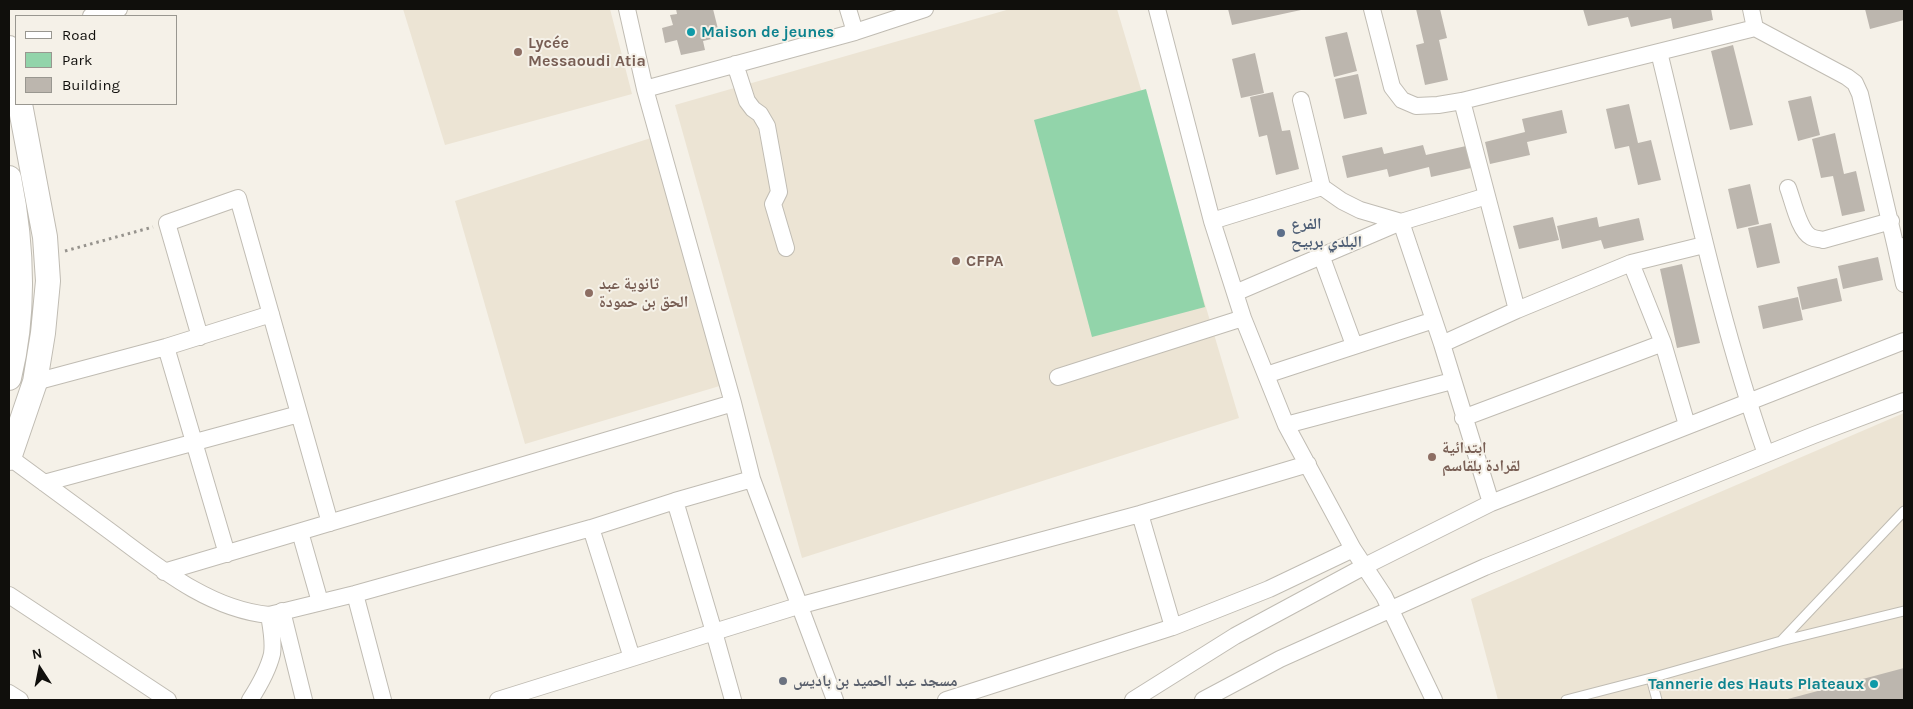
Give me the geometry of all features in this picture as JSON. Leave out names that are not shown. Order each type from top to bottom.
[{"type":"main road","points":[[9,48],[15,81]]},
{"type":"main road","points":[[9,457],[35,382],[44,333],[48,281],[45,237],[20,105]]},
{"type":"main road","points":[[9,178],[14,204],[20,263],[19,314],[9,378]]},
{"type":"street","points":[[96,15],[119,9]]},
{"type":"street","points":[[627,9],[645,89],[733,403],[752,479],[798,606],[835,700]]},
{"type":"street","points":[[848,9],[855,32]]},
{"type":"street","points":[[645,89],[855,32],[925,9]]},
{"type":"street","points":[[1157,9],[1212,221],[1243,318],[1286,425],[1353,549],[1387,602],[1434,700]]},
{"type":"street","points":[[1372,9],[1392,87],[1402,100],[1416,106],[1462,101],[1755,28],[1847,76],[1855,83],[1860,94],[1891,221],[1900,247],[1904,284]]},
{"type":"street","points":[[1751,9],[1755,28]]},
{"type":"street","points":[[1659,52],[1704,245],[1748,402],[1766,454]]},
{"type":"street","points":[[735,64],[747,101],[760,114],[767,126],[780,192],[773,204],[786,248]]},
{"type":"street","points":[[1301,100],[1322,187],[1342,201],[1360,210],[1401,222]]},
{"type":"street","points":[[1462,101],[1517,310]]},
{"type":"street","points":[[1212,221],[1322,187]]},
{"type":"street","points":[[1788,188],[1801,226],[1812,238],[1823,240],[1891,221]]},
{"type":"street","points":[[1234,294],[1401,222],[1487,196]]},
{"type":"street","points":[[200,337],[167,223],[238,198],[330,523]]},
{"type":"street","points":[[1401,222],[1442,344],[1463,418],[1491,503]]},
{"type":"street","points":[[1442,344],[1517,310],[1630,263],[1704,245]]},
{"type":"street","points":[[1322,255],[1354,345]]},
{"type":"street","points":[[1630,263],[1663,343],[1687,425]]},
{"type":"street","points":[[35,382],[166,347],[271,314]]},
{"type":"street","points":[[1058,377],[1243,318]]},
{"type":"street","points":[[1266,375],[1434,320]]},
{"type":"street","points":[[1133,700],[1235,636],[1369,572],[1491,503],[1904,341]]},
{"type":"street","points":[[1463,418],[1663,343]]},
{"type":"street","points":[[166,347],[227,554]]},
{"type":"street","points":[[1286,425],[1452,381]]},
{"type":"street","points":[[1203,700],[1387,602],[1485,567],[1766,454],[1904,401]]},
{"type":"street","points":[[164,572],[733,403]]},
{"type":"street","points":[[44,483],[299,414]]},
{"type":"street","points":[[9,457],[164,572],[211,599],[253,613],[276,613],[355,594],[591,528],[752,479]]},
{"type":"street","points":[[499,700],[798,606],[1140,514],[1308,464]]},
{"type":"street","points":[[675,501],[733,700]]},
{"type":"street","points":[[1140,514],[1173,627]]},
{"type":"street","points":[[591,528],[632,658]]},
{"type":"street","points":[[300,532],[320,602]]},
{"type":"street","points":[[946,700],[1173,627],[1269,588],[1353,549]]},
{"type":"street","points":[[355,594],[383,700]]},
{"type":"street","points":[[9,595],[168,700]]},
{"type":"street","points":[[250,700],[265,675],[272,654],[276,613]]},
{"type":"street","points":[[276,613],[304,700]]},
{"type":"street","points":[[9,693],[20,700]]},
{"type":"lane","points":[[1781,641],[1904,511]]},
{"type":"lane","points":[[1566,700],[1781,641],[1904,611]]},
{"type":"lane","points":[[1651,678],[1657,700]]},
{"type":"path","points":[[47,256],[167,223]]},
{"type":"shaded area","name":"Lycée Messaoudi Atia","points":[[403,9],[610,9],[632,94],[445,145]]},
{"type":"shaded area","name":"CFPA","points":[[1010,9],[1117,9],[1239,418],[802,558],[675,105]]},
{"type":"shaded area","name":"ثانوية عبد الحق بن حمودة","points":[[654,137],[723,385],[525,444],[455,201]]},
{"type":"shaded area","points":[[1904,413],[1904,700],[1498,700],[1471,599]]},
{"type":"green space","points":[[1146,89],[1205,307],[1092,337],[1034,120]]},
{"type":"building","name":"Maison de jeunes","points":[[676,9],[713,9],[720,37],[703,41],[705,50],[681,55],[677,40],[665,43],[662,28],[673,25],[670,15],[677,14]]},
{"type":"building","points":[[1228,9],[1301,9],[1301,10],[1232,25]]},
{"type":"building","points":[[1416,9],[1440,9],[1447,38],[1439,40],[1448,80],[1425,85],[1416,45],[1424,43]]},
{"type":"building","points":[[1583,9],[1711,9],[1713,20],[1673,29],[1671,18],[1631,27],[1628,17],[1588,26]]},
{"type":"building","points":[[1865,9],[1904,9],[1904,20],[1870,29]]},
{"type":"building","points":[[1347,32],[1357,71],[1334,77],[1325,37]]},
{"type":"building","points":[[1733,45],[1753,125],[1730,130],[1711,51]]},
{"type":"building","points":[[1255,53],[1264,93],[1241,98],[1232,59]]},
{"type":"building","points":[[1358,74],[1367,114],[1344,119],[1335,79]]},
{"type":"building","points":[[1273,92],[1282,131],[1290,130],[1299,169],[1276,175],[1267,135],[1259,137],[1250,97]]},
{"type":"building","points":[[1811,96],[1820,135],[1798,141],[1788,101]]},
{"type":"building","points":[[1629,104],[1638,143],[1651,140],[1661,180],[1638,185],[1629,146],[1615,149],[1606,109]]},
{"type":"building","points":[[1562,110],[1567,133],[1527,142],[1530,155],[1490,164],[1485,142],[1525,132],[1522,119]]},
{"type":"building","points":[[1835,133],[1844,174],[1856,171],[1865,211],[1842,216],[1833,176],[1821,178],[1812,139]]},
{"type":"building","points":[[1423,145],[1426,155],[1466,146],[1471,168],[1431,177],[1429,167],[1389,177],[1387,169],[1347,178],[1342,156],[1382,147],[1384,154]]},
{"type":"building","points":[[1750,184],[1759,224],[1737,229],[1728,189]]},
{"type":"building","points":[[1553,217],[1559,240],[1519,249],[1513,226]]},
{"type":"building","points":[[1597,217],[1599,227],[1639,218],[1644,240],[1604,249],[1601,240],[1562,249],[1557,226]]},
{"type":"building","points":[[1771,223],[1780,263],[1757,268],[1748,228]]},
{"type":"building","points":[[1878,257],[1883,280],[1843,289],[1838,266]]},
{"type":"building","points":[[1682,264],[1700,343],[1677,348],[1660,269]]},
{"type":"building","points":[[1837,278],[1842,301],[1802,310],[1797,287]]},
{"type":"building","points":[[1798,297],[1803,320],[1763,329],[1758,306]]},
{"type":"building","name":"Tannerie des Hauts Plateaux","points":[[1904,668],[1904,700],[1784,700]]},
{"type":"place","name":"Maison de jeunes","points":[[691,32]]},
{"type":"place","name":"Lycée Messaoudi Atia","points":[[518,52]]},
{"type":"place","name":"الفرع البلدي بربيح","points":[[1281,233]]},
{"type":"place","name":"CFPA","points":[[956,261]]},
{"type":"place","name":"ثانوية عبد الحق بن حمودة","points":[[589,293]]},
{"type":"place","name":"ابتدائية لقرادة بلقاسم","points":[[1432,457]]},
{"type":"place","name":"مسجد عبد الحميد بن باديس","points":[[783,681]]},
{"type":"place","name":"Tannerie des Hauts Plateaux","points":[[1874,684]]}]
